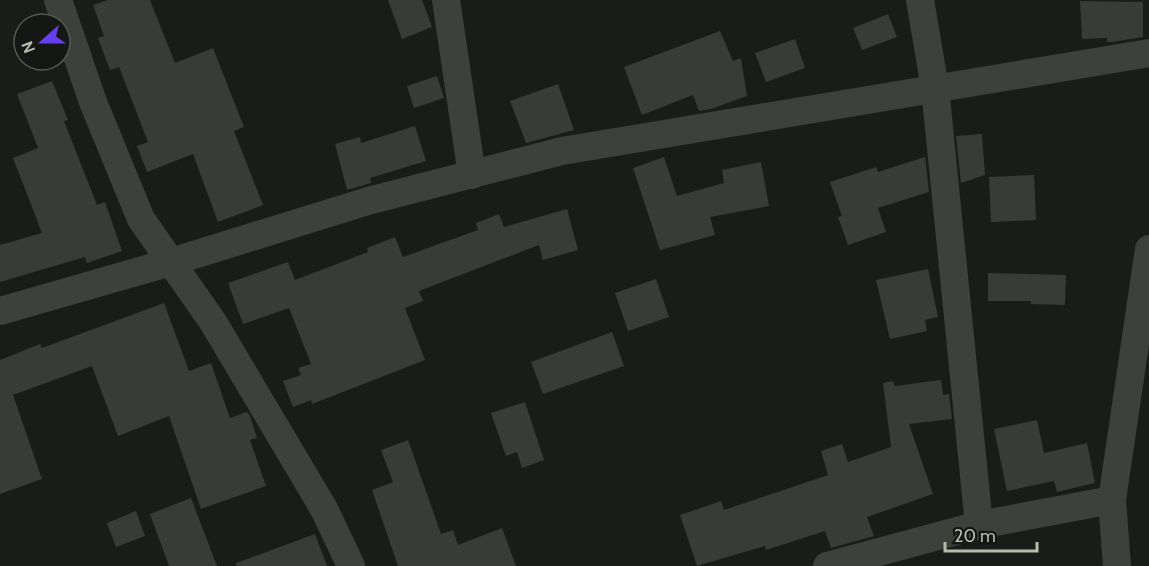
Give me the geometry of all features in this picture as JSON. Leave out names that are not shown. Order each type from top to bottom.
[{"type":"street","points":[[58,0],[93,102],[141,219],[213,322],[318,499],[351,566]]},
{"type":"street","points":[[446,0],[472,175]]},
{"type":"street","points":[[920,0],[935,88],[979,525]]},
{"type":"street","points":[[0,311],[171,262],[368,201],[562,151],[1149,53]]},
{"type":"street","points":[[1117,566],[1112,500],[1149,249]]},
{"type":"street","points":[[827,566],[979,525],[1112,500]]},
{"type":"building","points":[[108,0],[150,0],[175,63],[213,48],[244,127],[234,131],[263,205],[218,222],[193,154],[147,172],[137,146],[148,142],[119,67],[110,70],[98,38],[104,36],[93,5]]},
{"type":"building","points":[[388,0],[422,0],[432,27],[402,39]]},
{"type":"building","points":[[1080,1],[1143,2],[1143,37],[1112,42],[1107,42],[1107,38],[1082,39]]},
{"type":"building","points":[[888,14],[897,37],[862,50],[853,28]]},
{"type":"building","points":[[720,31],[733,61],[741,58],[747,96],[699,111],[693,95],[642,115],[624,67]]},
{"type":"building","points":[[795,39],[805,68],[766,82],[755,53]]},
{"type":"building","points":[[437,76],[444,98],[414,108],[407,86]]},
{"type":"building","points":[[52,81],[68,120],[64,121],[97,205],[105,202],[122,251],[87,263],[85,257],[0,282],[0,245],[42,233],[13,158],[38,148],[17,94]]},
{"type":"building","points":[[558,84],[574,130],[526,143],[510,101]]},
{"type":"building","points":[[415,126],[426,161],[370,178],[371,183],[347,190],[335,144],[360,137],[361,143]]},
{"type":"building","points":[[982,134],[985,175],[961,183],[956,136]]},
{"type":"building","points":[[664,157],[677,196],[724,183],[722,170],[761,162],[769,206],[710,217],[715,235],[660,250],[633,168]]},
{"type":"building","points":[[925,157],[929,192],[878,208],[886,232],[848,245],[838,217],[842,216],[830,182],[876,167],[878,172]]},
{"type":"building","points":[[1034,175],[1036,220],[991,222],[989,177]]},
{"type":"building","points":[[567,209],[578,250],[543,260],[539,245],[419,291],[423,301],[405,308],[425,360],[312,404],[311,400],[293,407],[283,381],[301,375],[298,368],[311,364],[289,308],[243,324],[228,283],[288,262],[295,280],[368,252],[367,248],[395,237],[403,257],[478,230],[476,223],[499,214],[504,227]]},
{"type":"building","points":[[928,269],[938,317],[925,320],[927,331],[890,339],[876,280]]},
{"type":"building","points":[[988,273],[1066,275],[1065,305],[1031,304],[1031,301],[988,301]]},
{"type":"building","points":[[656,279],[669,317],[628,331],[615,293]]},
{"type":"building","points":[[164,303],[189,371],[211,363],[230,418],[247,412],[250,416],[257,438],[250,440],[266,486],[201,509],[169,416],[118,436],[92,366],[13,395],[42,479],[0,494],[0,360],[40,344],[42,348]]},
{"type":"building","points":[[612,332],[624,366],[543,394],[531,362]]},
{"type":"building","points":[[941,380],[943,395],[949,394],[952,419],[909,424],[933,494],[867,517],[874,536],[831,548],[825,531],[766,550],[765,546],[697,566],[680,515],[721,501],[724,510],[828,475],[821,451],[842,444],[848,462],[891,447],[883,383],[893,381],[895,386]]},
{"type":"building","points":[[525,402],[544,460],[522,468],[517,452],[506,456],[491,413]]},
{"type":"building","points":[[1037,420],[1044,453],[1087,443],[1095,483],[1057,492],[1054,481],[1007,491],[994,429]]},
{"type":"building","points":[[408,440],[441,534],[453,530],[458,545],[502,528],[516,566],[398,566],[372,490],[393,482],[381,450]]},
{"type":"building","points":[[191,498],[217,566],[169,566],[150,514]]},
{"type":"building","points":[[136,511],[145,536],[116,547],[107,523]]},
{"type":"building","points":[[315,534],[327,566],[236,566],[236,563]]}]
